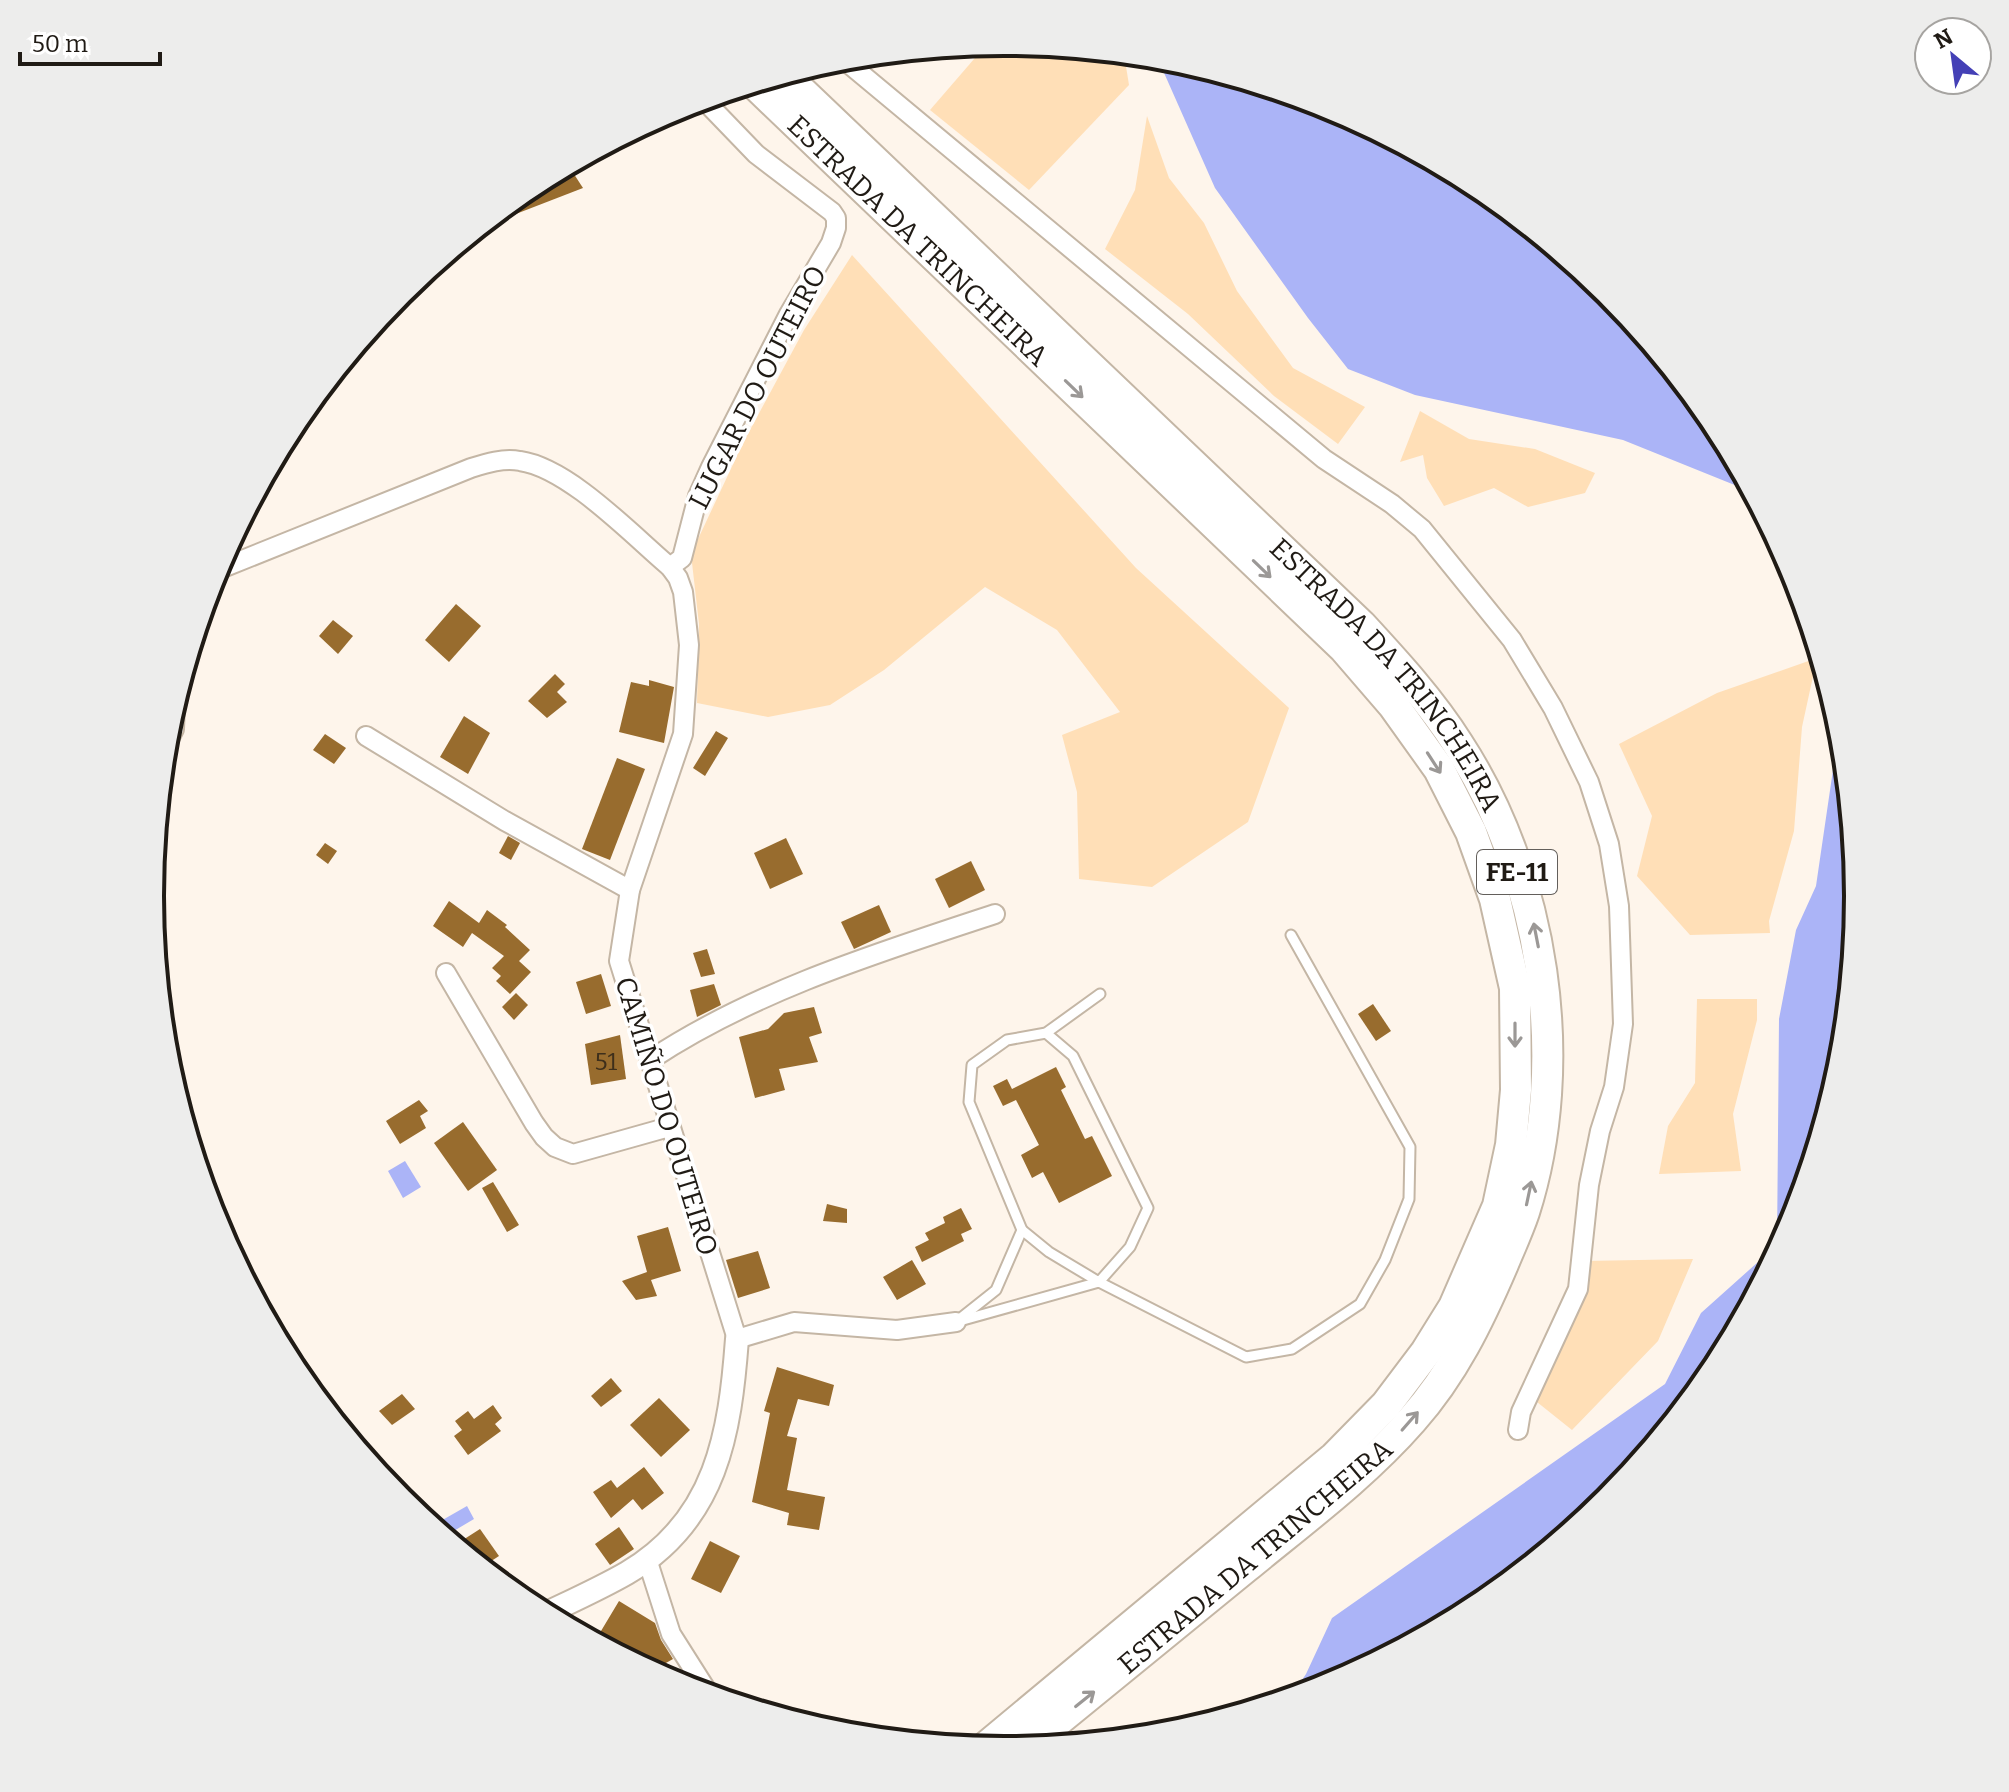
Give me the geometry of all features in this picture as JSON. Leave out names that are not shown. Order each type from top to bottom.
[{"type":"highway","name":"ESTRADA DA TRINCHEIRA","points":[[793,84],[1350,614],[1410,678],[1459,744],[1494,808],[1524,888],[1543,980],[1547,1089],[1524,1212],[1479,1320],[1452,1367],[1414,1418],[1362,1473],[1040,1735]]},
{"type":"highway","name":"ESTRADA DA TRINCHEIRA","points":[[763,92],[1344,648],[1394,706],[1439,769],[1471,832],[1495,899],[1515,988],[1516,1090],[1511,1145],[1498,1206],[1454,1307],[1426,1352],[1386,1405],[1335,1457],[1000,1736]]},
{"type":"street","points":[[856,70],[1324,459],[1392,504],[1422,529],[1512,640],[1560,722],[1589,782],[1609,844],[1619,906],[1623,1024],[1614,1087],[1600,1131],[1589,1185],[1578,1289],[1521,1412],[1518,1430]]},
{"type":"street","name":"LUGAR DO OUTEIRO","points":[[670,567],[682,558],[698,496],[789,314],[831,243],[836,228],[836,218],[832,212],[756,154],[713,109]]},
{"type":"street","points":[[233,564],[471,468],[494,461],[520,461],[554,473],[564,480],[595,502],[670,567]]},
{"type":"street","name":"CAMIÑO DO OUTEIRO","points":[[670,567],[683,592],[689,645],[683,734],[630,890],[619,961],[737,1339]]},
{"type":"street","points":[[366,736],[505,821],[630,890]]},
{"type":"street","points":[[650,1060],[694,1031],[731,1012],[853,964],[995,914]]},
{"type":"street","points":[[446,973],[534,1123],[555,1147],[573,1154],[669,1127]]},
{"type":"street","points":[[559,1607],[647,1559],[687,1519],[704,1493],[721,1454],[732,1402],[737,1339],[794,1322],[897,1330],[956,1322]]},
{"type":"street","points":[[647,1559],[671,1634],[699,1678]]},
{"type":"lane","points":[[1100,994],[1046,1033],[1007,1040],[972,1065],[969,1102],[1022,1230],[1049,1252],[1099,1282],[1246,1357],[1292,1349],[1360,1304],[1385,1260],[1409,1199],[1410,1147],[1291,935]]},
{"type":"lane","points":[[956,1322],[1099,1282],[1130,1247],[1148,1208],[1073,1056],[1046,1033]]},
{"type":"lane","points":[[956,1322],[996,1290],[1022,1230]]},
{"type":"shaded area","points":[[976,57],[1059,58],[1126,65],[1129,85],[1029,190],[930,110]]},
{"type":"shaded area","points":[[1147,116],[1169,178],[1204,223],[1237,291],[1293,368],[1365,407],[1338,444],[1274,396],[1188,314],[1105,249],[1135,190]]},
{"type":"shaded area","points":[[852,255],[1136,568],[1289,708],[1248,822],[1152,887],[1079,879],[1077,792],[1062,735],[1120,712],[1057,630],[985,587],[884,670],[830,705],[768,717],[697,703],[699,624],[691,554],[743,443],[804,330]]},
{"type":"shaded area","points":[[1420,411],[1469,439],[1535,449],[1595,473],[1585,493],[1528,507],[1494,488],[1444,506],[1427,478],[1423,455],[1400,462]]},
{"type":"shaded area","points":[[1810,660],[1814,672],[1802,727],[1794,831],[1769,921],[1770,933],[1690,935],[1637,876],[1652,816],[1619,744],[1717,693]]},
{"type":"shaded area","points":[[1697,999],[1757,999],[1757,1020],[1733,1114],[1741,1171],[1659,1174],[1668,1126],[1695,1083]]},
{"type":"shaded area","points":[[1693,1259],[1658,1341],[1572,1430],[1537,1402],[1582,1298],[1585,1261]]},
{"type":"water","points":[[1163,71],[1222,85],[1326,120],[1424,169],[1516,230],[1558,264],[1636,342],[1703,429],[1738,486],[1623,440],[1415,395],[1348,369],[1215,188]]},
{"type":"water","points":[[1834,766],[1843,841],[1844,896],[1843,951],[1837,1006],[1816,1113],[1777,1225],[1779,1019],[1796,930],[1816,886]]},
{"type":"water","points":[[405,1161],[421,1187],[403,1198],[388,1171]]},
{"type":"water","points":[[1763,1258],[1732,1316],[1671,1407],[1636,1450],[1558,1528],[1471,1594],[1424,1623],[1376,1649],[1301,1681],[1332,1618],[1665,1384],[1701,1313]]},
{"type":"water","points":[[467,1506],[474,1519],[454,1531],[443,1520]]},
{"type":"building","points":[[575,175],[583,188],[515,214]]},
{"type":"building","points":[[456,604],[481,626],[449,662],[425,640]]},
{"type":"building","points":[[333,620],[353,636],[338,654],[319,636]]},
{"type":"building","points":[[555,674],[565,684],[557,692],[567,702],[547,718],[528,701]]},
{"type":"building","points":[[649,680],[674,687],[664,743],[619,732],[631,682],[649,686]]},
{"type":"building","points":[[464,716],[490,733],[468,774],[440,757]]},
{"type":"building","points":[[716,731],[728,738],[705,776],[693,768]]},
{"type":"building","points":[[325,734],[346,748],[334,764],[313,750]]},
{"type":"building","points":[[617,758],[645,769],[610,860],[582,849]]},
{"type":"building","points":[[508,836],[520,843],[511,860],[499,853]]},
{"type":"building","points":[[786,838],[803,874],[770,889],[754,853]]},
{"type":"building","points":[[325,843],[337,851],[328,864],[316,855]]},
{"type":"building","points":[[971,861],[985,890],[949,908],[935,879]]},
{"type":"building","points":[[449,901],[479,923],[487,910],[507,925],[505,927],[530,950],[519,961],[531,972],[510,994],[496,981],[501,976],[492,968],[504,956],[472,933],[463,947],[433,926]]},
{"type":"building","points":[[879,905],[891,932],[854,949],[841,922]]},
{"type":"building","points":[[707,949],[715,974],[701,977],[693,953]]},
{"type":"building","points":[[601,974],[611,1006],[586,1014],[576,982]]},
{"type":"building","points":[[714,984],[721,1005],[697,1017],[690,990]]},
{"type":"building","points":[[516,993],[528,1005],[514,1020],[502,1007]]},
{"type":"building","points":[[1373,1004],[1391,1031],[1376,1041],[1358,1014]]},
{"type":"building","points":[[814,1007],[822,1033],[809,1037],[818,1062],[779,1069],[785,1090],[755,1098],[739,1037],[768,1029],[784,1013]]},
{"type":"building","points":[[620,1035],[626,1079],[591,1085],[585,1044]]},
{"type":"building","points":[[1056,1067],[1066,1087],[1061,1090],[1085,1139],[1092,1136],[1112,1176],[1059,1203],[1043,1172],[1032,1178],[1021,1155],[1039,1145],[1016,1100],[1003,1106],[993,1086],[1007,1079],[1012,1089]]},
{"type":"building","points":[[419,1100],[428,1111],[420,1116],[426,1128],[400,1144],[386,1121]]},
{"type":"building","points":[[463,1122],[497,1170],[468,1191],[434,1143]]},
{"type":"building","points":[[493,1182],[519,1225],[507,1232],[482,1188]]},
{"type":"building","points":[[827,1204],[847,1209],[847,1223],[823,1221]]},
{"type":"building","points":[[961,1208],[972,1229],[961,1234],[964,1241],[922,1262],[915,1247],[929,1240],[925,1233],[945,1223],[943,1217]]},
{"type":"building","points":[[668,1227],[681,1271],[651,1280],[657,1296],[636,1300],[622,1281],[647,1272],[637,1236]]},
{"type":"building","points":[[758,1251],[770,1288],[738,1298],[726,1260]]},
{"type":"building","points":[[912,1260],[926,1284],[897,1300],[883,1277]]},
{"type":"building","points":[[777,1367],[834,1385],[829,1406],[798,1399],[787,1436],[797,1438],[787,1490],[825,1497],[819,1530],[787,1525],[789,1513],[752,1502],[770,1413],[764,1411]]},
{"type":"building","points":[[611,1378],[622,1391],[601,1407],[591,1396]]},
{"type":"building","points":[[402,1394],[415,1409],[392,1425],[379,1411]]},
{"type":"building","points":[[659,1398],[690,1430],[661,1457],[630,1425]]},
{"type":"building","points":[[493,1405],[502,1418],[495,1424],[501,1431],[468,1455],[454,1436],[462,1430],[455,1421],[468,1411],[474,1419]]},
{"type":"building","points":[[644,1467],[664,1493],[642,1510],[633,1499],[611,1518],[593,1492],[611,1480],[617,1488]]},
{"type":"building","points":[[619,1527],[634,1549],[610,1565],[595,1544]]},
{"type":"building","points":[[480,1529],[499,1556],[492,1561],[464,1539]]},
{"type":"building","points":[[710,1541],[740,1556],[721,1593],[691,1579]]},
{"type":"building","points":[[619,1601],[655,1623],[673,1659],[665,1664],[601,1632]]}]
